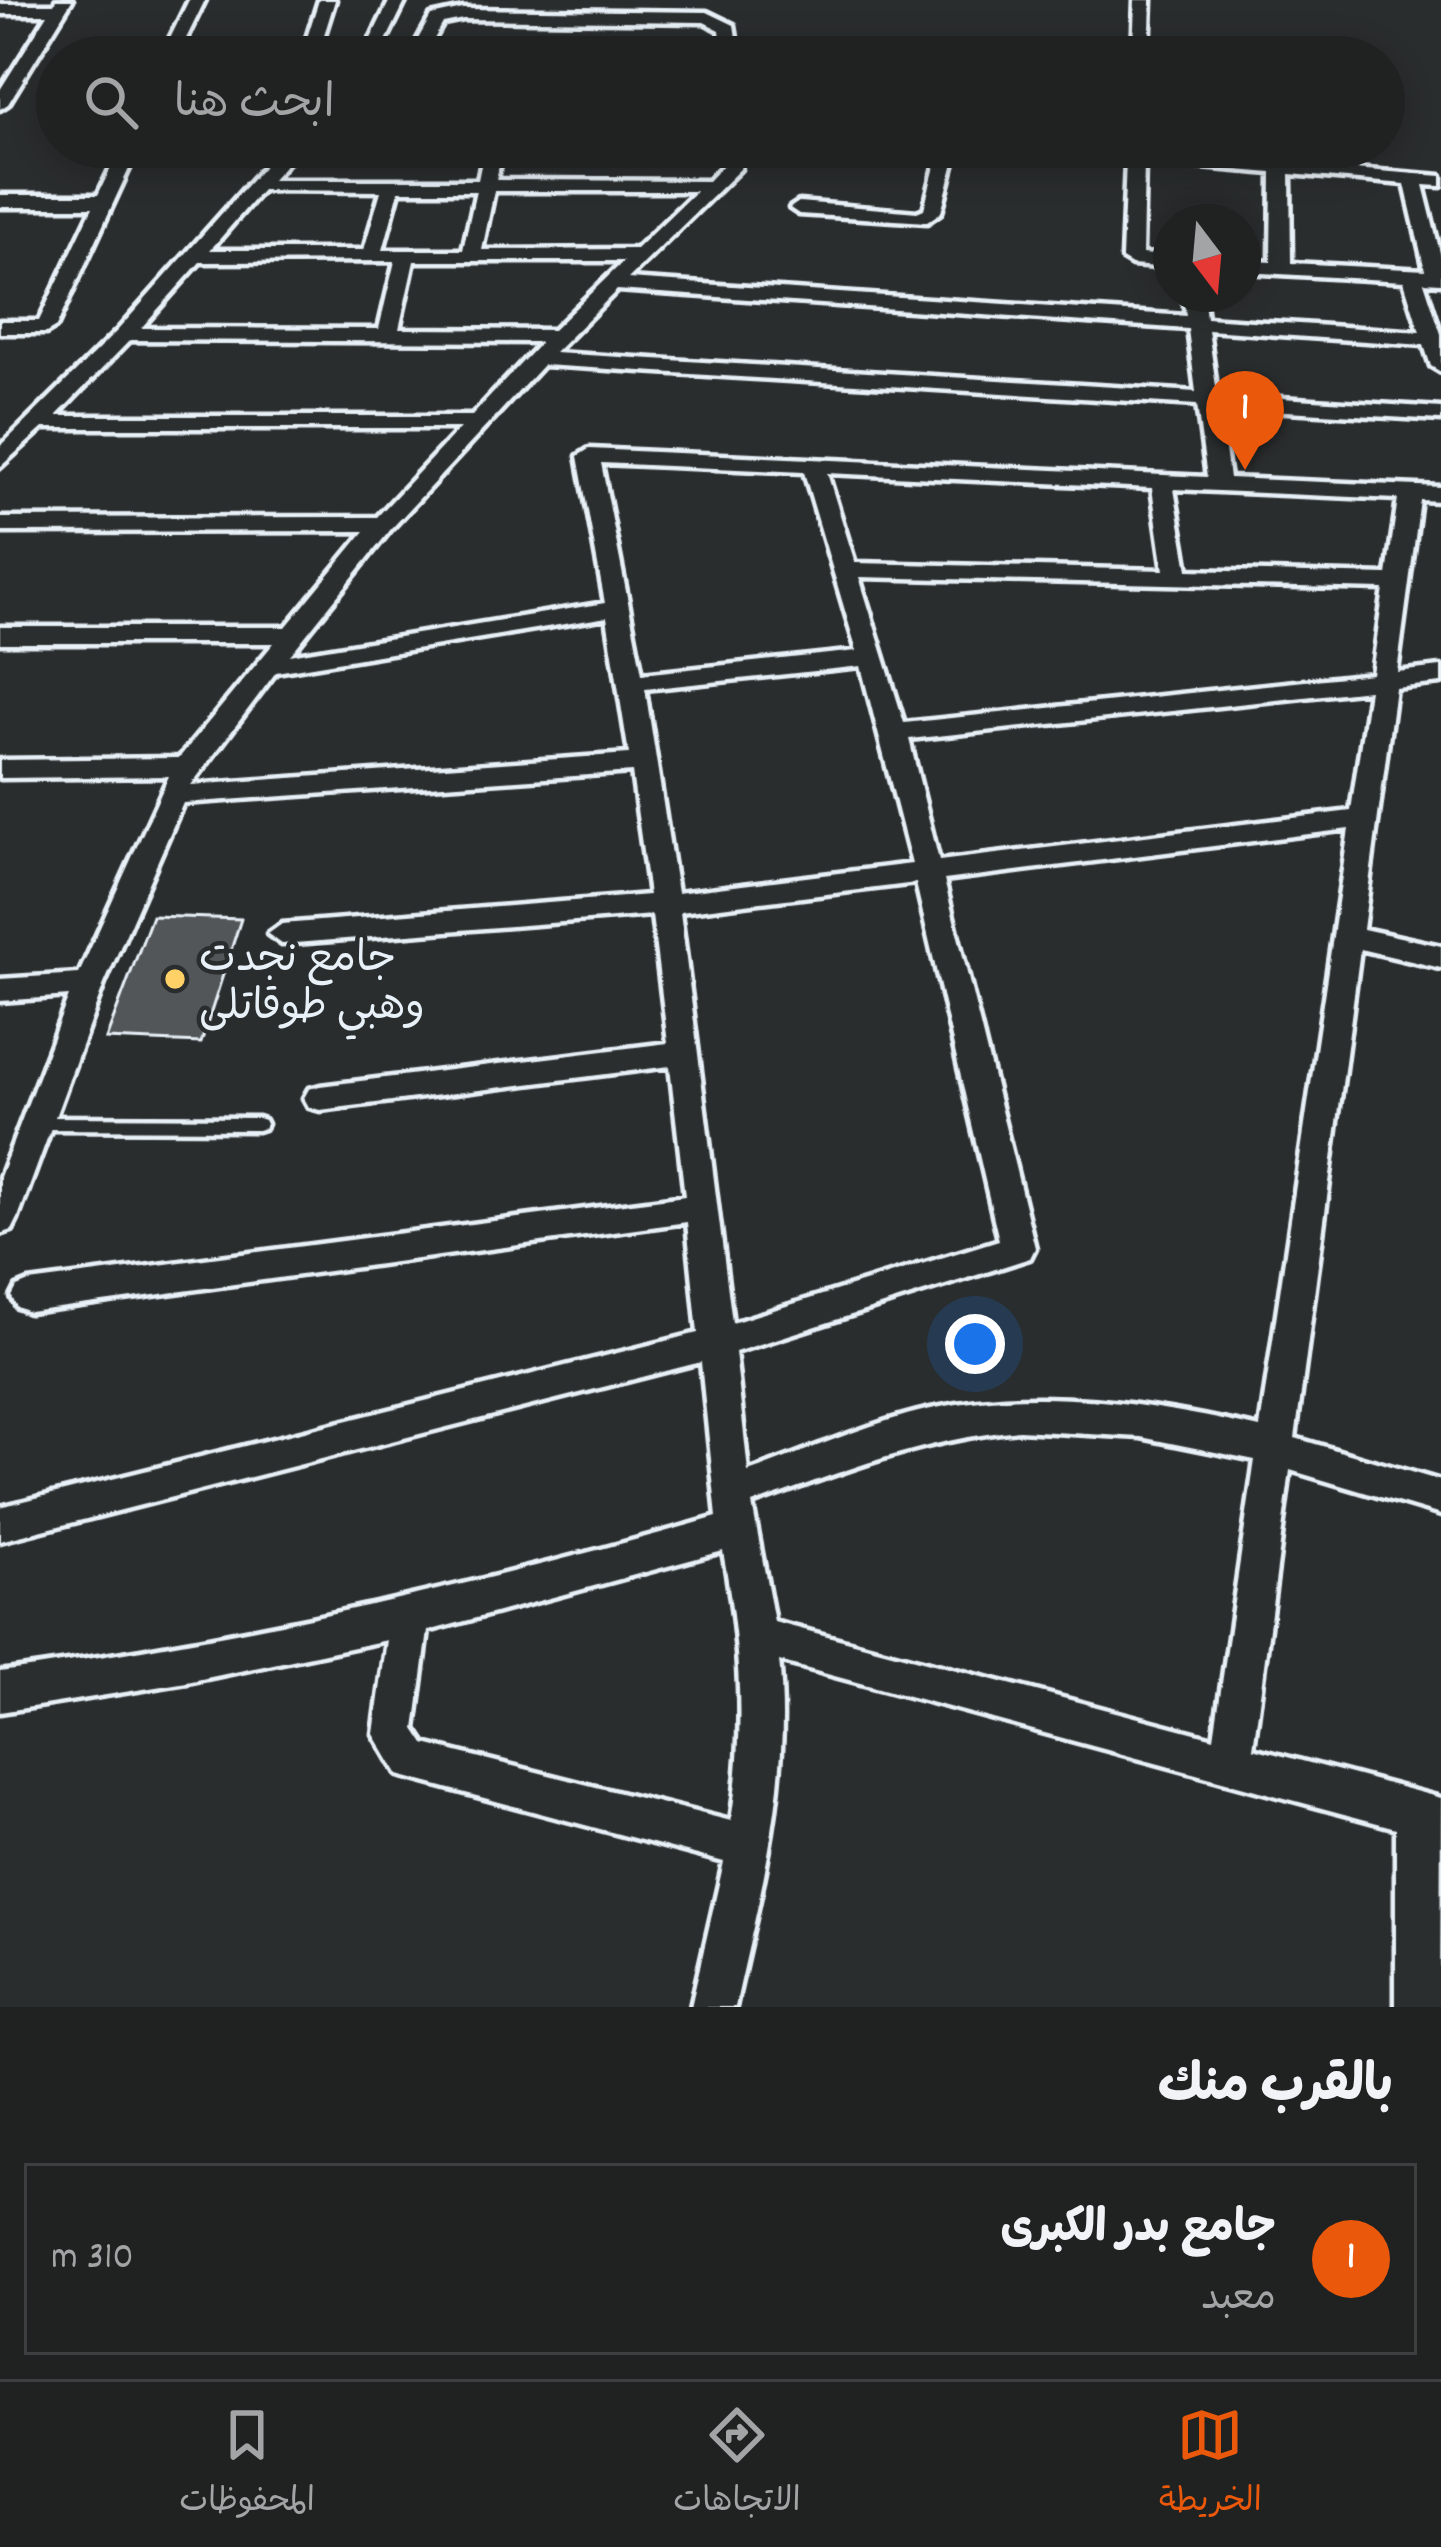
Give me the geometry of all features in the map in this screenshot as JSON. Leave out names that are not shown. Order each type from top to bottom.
[{"type":"street","points":[[179,36],[197,0]]},
{"type":"street","points":[[316,36],[327,0]]},
{"type":"street","points":[[380,36],[398,0]]},
{"type":"street","points":[[1142,36],[1143,0]]},
{"type":"street","points":[[0,9],[61,5]]},
{"type":"street","points":[[42,36],[61,5]]},
{"type":"street","points":[[428,36],[437,19],[463,14],[707,16],[728,28],[729,36]]},
{"type":"street","points":[[0,104],[36,46]]},
{"type":"street","points":[[0,59],[28,59]]},
{"type":"street","points":[[0,327],[46,327],[120,168]]},
{"type":"street","points":[[0,460],[125,334],[271,168]]},
{"type":"street","points":[[471,255],[489,168]]},
{"type":"street","points":[[0,1220],[8,1183],[37,1123],[89,983],[186,766],[383,524],[558,336],[731,168]]},
{"type":"street","points":[[799,208],[920,218],[932,212],[944,168]]},
{"type":"street","points":[[1135,168],[1132,259],[1153,261]]},
{"type":"street","points":[[1272,168],[1441,181]]},
{"type":"street","points":[[1281,169],[1281,268]]},
{"type":"street","points":[[1261,267],[1438,277],[1413,179]]},
{"type":"street","points":[[255,185],[712,187]]},
{"type":"street","points":[[372,256],[392,186]]},
{"type":"street","points":[[0,201],[104,201]]},
{"type":"street","points":[[197,256],[640,255]]},
{"type":"street","points":[[388,335],[406,256]]},
{"type":"street","points":[[1412,275],[1441,366]]},
{"type":"street","points":[[614,284],[1432,339]]},
{"type":"street","points":[[1194,312],[1219,484]]},
{"type":"street","points":[[125,334],[558,336]]},
{"type":"street","points":[[537,358],[1441,414]]},
{"type":"street","points":[[41,422],[478,422]]},
{"type":"street","points":[[713,2007],[749,1847],[762,1702],[757,1636],[734,1512],[667,904],[620,608],[589,456],[1441,494]]},
{"type":"street","points":[[0,1524],[717,1343],[1018,1248],[894,732],[868,656],[849,570],[814,467]]},
{"type":"street","points":[[1162,482],[1178,580]]},
{"type":"street","points":[[1230,1766],[1351,937],[1379,681],[1410,493]]},
{"type":"street","points":[[0,525],[383,524]]},
{"type":"street","points":[[849,570],[1395,582]]},
{"type":"street","points":[[268,666],[620,608]]},
{"type":"street","points":[[0,635],[293,635]]},
{"type":"street","points":[[631,683],[868,656]]},
{"type":"street","points":[[894,732],[1441,675]]},
{"type":"street","points":[[175,795],[644,762]]},
{"type":"street","points":[[0,769],[186,766]]},
{"type":"street","points":[[281,934],[667,904],[1366,818]]},
{"type":"street","points":[[1351,937],[1441,957]]},
{"type":"street","points":[[0,989],[89,983]]},
{"type":"street","points":[[320,1099],[680,1053]]},
{"type":"street","points":[[29,1297],[701,1207]]},
{"type":"street","points":[[0,1692],[236,1655],[410,1619],[734,1512],[901,1436],[954,1421],[1016,1415],[1125,1419],[1274,1446],[1441,1498]]},
{"type":"street","points":[[410,1619],[394,1734],[412,1761],[749,1847]]},
{"type":"street","points":[[757,1636],[1429,1816],[1418,2007]]},
{"type":"lane","points":[[37,1123],[258,1124]]},
{"type":"building","name":"جامع نجدت وهبي طوقاتلى","points":[[152,916],[241,919],[201,1043],[106,1039]]},
{"type":"place","name":"جامع بدر الكبرى","points":[[1245,470]]},
{"type":"place","name":"جامع نجدت وهبي طوقاتلى","points":[[175,979]]}]
